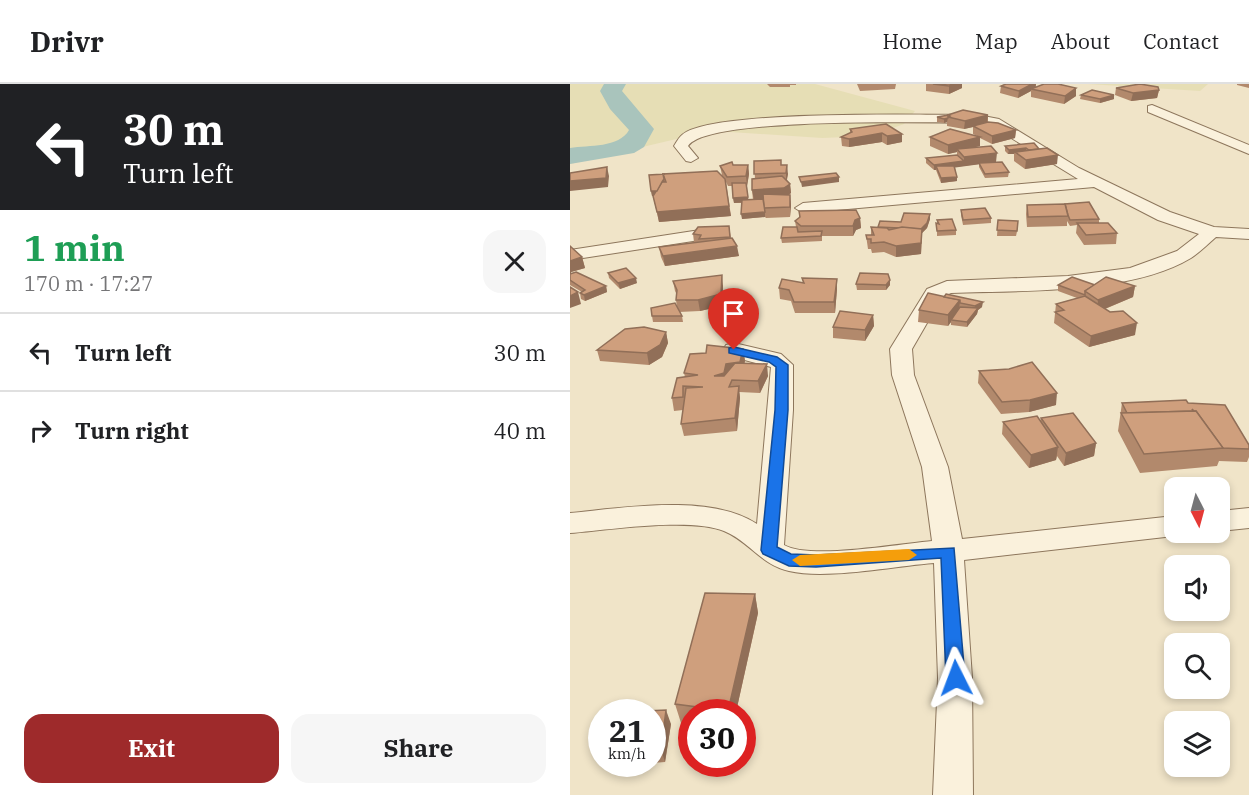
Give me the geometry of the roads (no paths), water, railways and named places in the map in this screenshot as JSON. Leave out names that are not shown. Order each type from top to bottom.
[{"type":"street","points":[[1152,109],[1249,150]]},
{"type":"street","points":[[691,158],[681,146],[687,137],[717,127],[800,118],[959,118],[994,122],[1098,182],[1164,216],[1212,232],[1249,234]]},
{"type":"street","points":[[803,208],[1098,182]]},
{"type":"street","points":[[953,795],[956,678],[949,552],[935,467],[903,375],[902,350],[934,293],[947,287],[1031,285],[1139,271],[1183,255],[1212,232]]},
{"type":"street","points":[[570,255],[700,234]]},
{"type":"street","points":[[734,350],[773,359],[782,365],[782,410],[769,550]]},
{"type":"street","points":[[570,523],[631,518],[709,518],[738,525],[769,550],[789,560],[816,561],[949,552],[1164,527]]},
{"type":"street","points":[[1230,520],[1249,518]]},
{"type":"waterway","points":[[570,156],[625,148],[635,142],[642,129],[618,104],[611,91],[615,84]]}]
